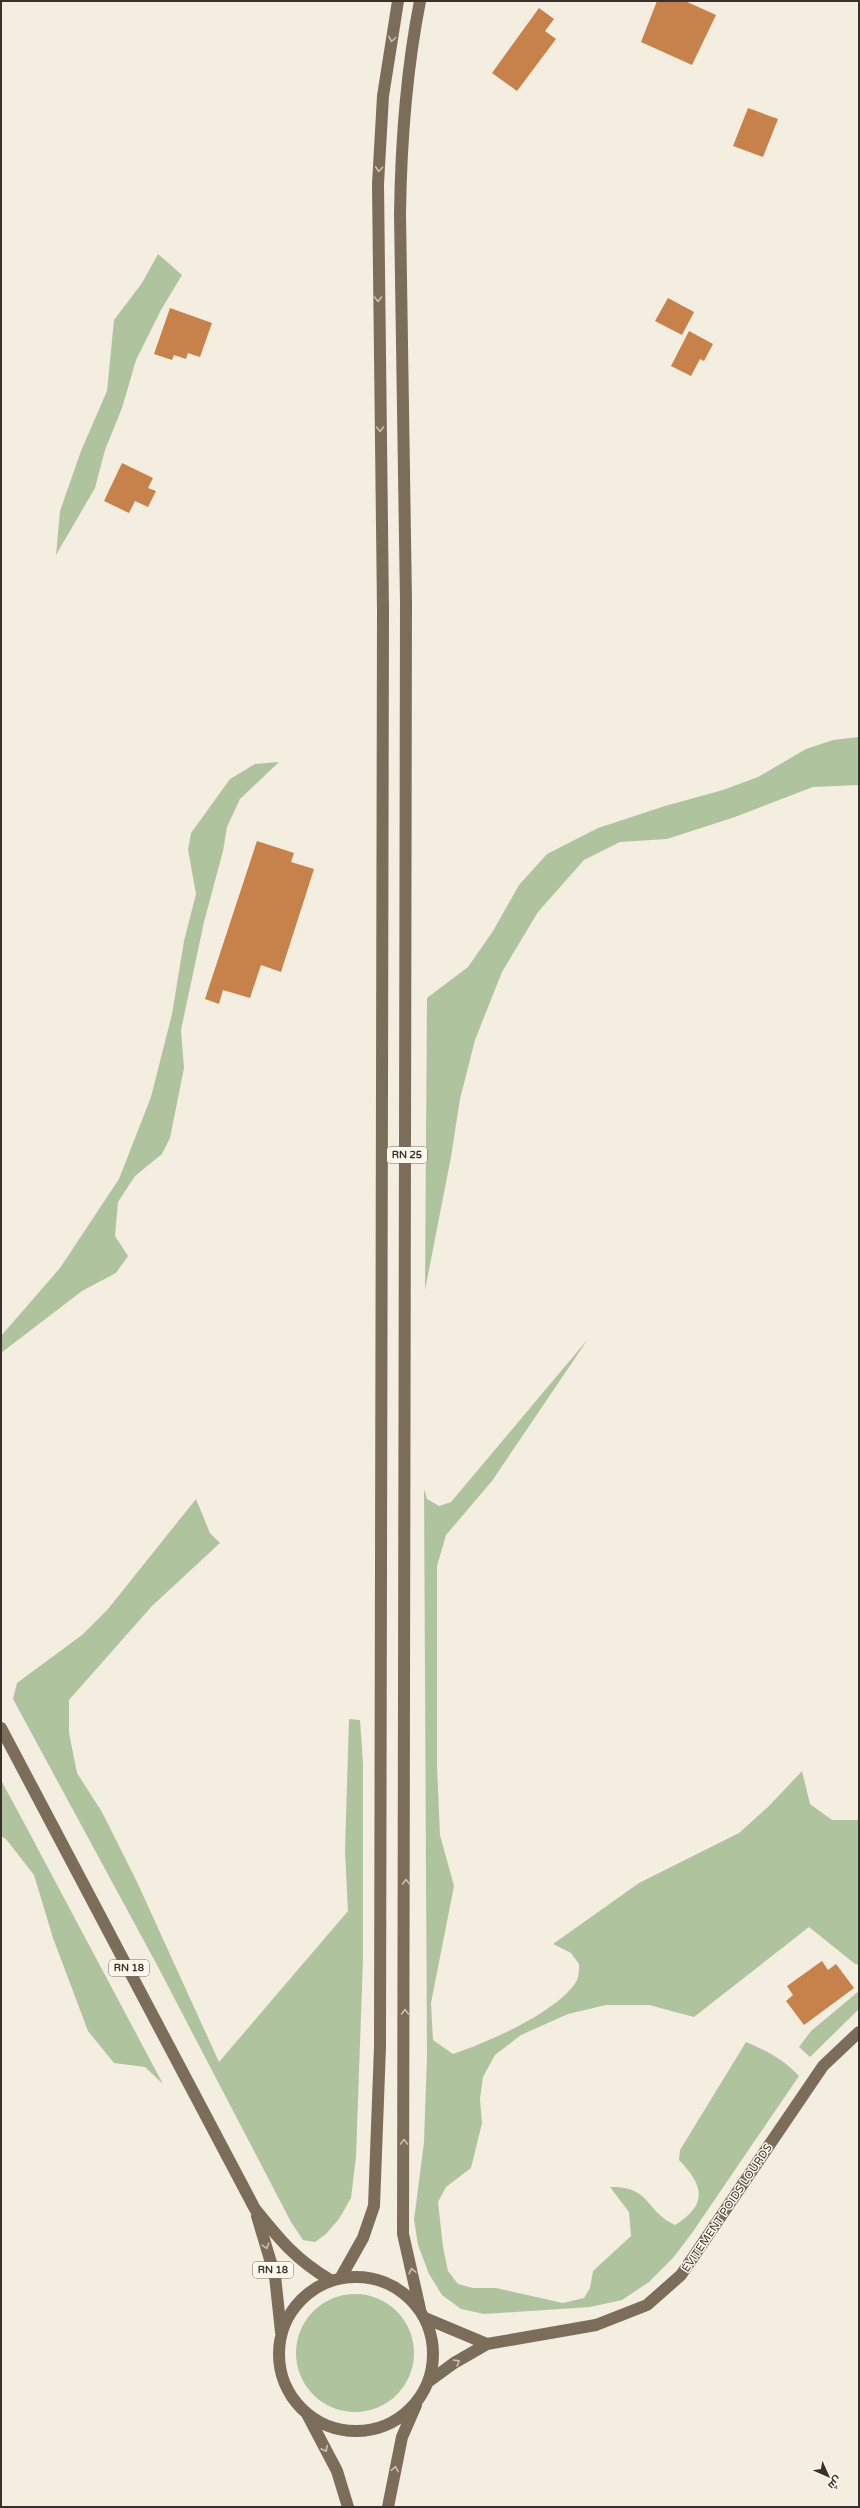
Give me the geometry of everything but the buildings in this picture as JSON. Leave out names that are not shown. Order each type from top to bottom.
[{"type":"main road","name":"RN 25","points":[[336,2279],[363,2238],[374,2206],[380,2047],[383,611],[378,184],[383,96],[398,1]]},
{"type":"main road","name":"RN 25","points":[[420,1],[406,84],[400,157],[400,214],[406,610],[404,2234],[423,2313]]},
{"type":"main road","name":"RN 18","points":[[1,1728],[255,2209],[288,2250],[306,2266],[336,2279]]},
{"type":"main road","name":"ÉVITEMENT POIDS LOURDS","points":[[487,2344],[596,2325],[647,2305],[680,2275],[823,2066],[859,2032]]},
{"type":"main road","name":"RN 18","points":[[255,2209],[275,2276],[281,2334]]},
{"type":"main road","points":[[348,2507],[337,2471],[307,2414],[292,2398],[282,2378],[278,2356],[281,2334],[295,2306],[308,2292],[336,2279],[371,2277],[399,2288],[423,2313],[487,2344]]},
{"type":"main road","points":[[388,2507],[402,2437],[428,2382],[434,2350],[423,2313]]},
{"type":"main road","points":[[428,2382],[454,2363],[487,2344]]},
{"type":"main road","points":[[307,2414],[329,2427],[354,2431],[379,2428],[401,2416],[419,2399]]},
{"type":"green space","points":[[158,254],[182,275],[161,310],[136,360],[122,408],[105,450],[95,488],[56,555],[60,511],[81,451],[107,391],[114,320],[142,283]]},
{"type":"green space","points":[[859,737],[859,785],[813,787],[735,817],[667,839],[620,842],[584,860],[538,912],[502,972],[475,1040],[460,1099],[451,1157],[425,1290],[427,998],[468,967],[493,931],[519,885],[547,854],[598,828],[665,806],[723,790],[758,777],[806,749],[833,740]]},
{"type":"green space","points":[[279,762],[240,799],[227,827],[223,851],[204,922],[181,1030],[184,1068],[170,1138],[162,1154],[135,1176],[118,1202],[115,1236],[128,1256],[116,1273],[82,1291],[1,1353],[1,1336],[60,1268],[119,1179],[151,1097],[172,1014],[184,941],[196,894],[188,850],[191,833],[230,779],[255,764]]},
{"type":"green space","points":[[588,1339],[492,1481],[446,1535],[437,1566],[437,1766],[440,1835],[454,1886],[431,2003],[433,2040],[453,2054],[502,2034],[538,2015],[553,2005],[566,1994],[576,1982],[579,1964],[571,1953],[553,1944],[639,1883],[739,1833],[769,1806],[802,1771],[810,1804],[832,1820],[859,1820],[859,1965],[855,1964],[809,1927],[694,2017],[649,2005],[606,2005],[568,2014],[521,2035],[495,2055],[483,2077],[480,2099],[482,2123],[471,2168],[446,2187],[438,2202],[443,2247],[448,2271],[458,2284],[473,2288],[496,2288],[563,2303],[584,2298],[590,2288],[593,2271],[631,2236],[629,2212],[610,2187],[633,2190],[646,2200],[665,2219],[675,2225],[693,2210],[699,2194],[694,2178],[679,2160],[680,2150],[746,2042],[761,2048],[774,2056],[799,2076],[692,2233],[673,2258],[649,2282],[622,2300],[590,2307],[484,2314],[461,2309],[442,2295],[429,2274],[418,2245],[414,2220],[424,2142],[427,2055],[424,1489],[427,1499],[439,1506],[451,1502]]},
{"type":"green space","points":[[196,1499],[210,1533],[220,1543],[152,1606],[69,1700],[69,1733],[77,1773],[102,1812],[137,1882],[219,2062],[348,1911],[345,1851],[349,1719],[360,1720],[363,1763],[363,1959],[356,2157],[351,2198],[339,2219],[326,2234],[315,2242],[303,2240],[291,2222],[157,1965],[13,1699],[17,1683],[82,1635],[108,1609]]},
{"type":"green space","points":[[1,1780],[163,2084],[145,2067],[114,2063],[88,2031],[53,1938],[34,1875],[6,1839],[1,1836]]},
{"type":"green space","points":[[859,1991],[859,2009],[810,2057],[799,2047],[811,2031]]},
{"type":"green space","points":[[355,2294],[366,2295],[377,2299],[388,2304],[397,2311],[404,2320],[409,2331],[413,2342],[413,2364],[409,2375],[404,2386],[397,2395],[388,2402],[377,2407],[366,2411],[355,2412],[344,2411],[333,2407],[322,2402],[313,2395],[306,2386],[301,2375],[297,2364],[296,2353],[297,2342],[301,2331],[306,2320],[313,2311],[322,2304],[333,2299],[344,2295]]}]
